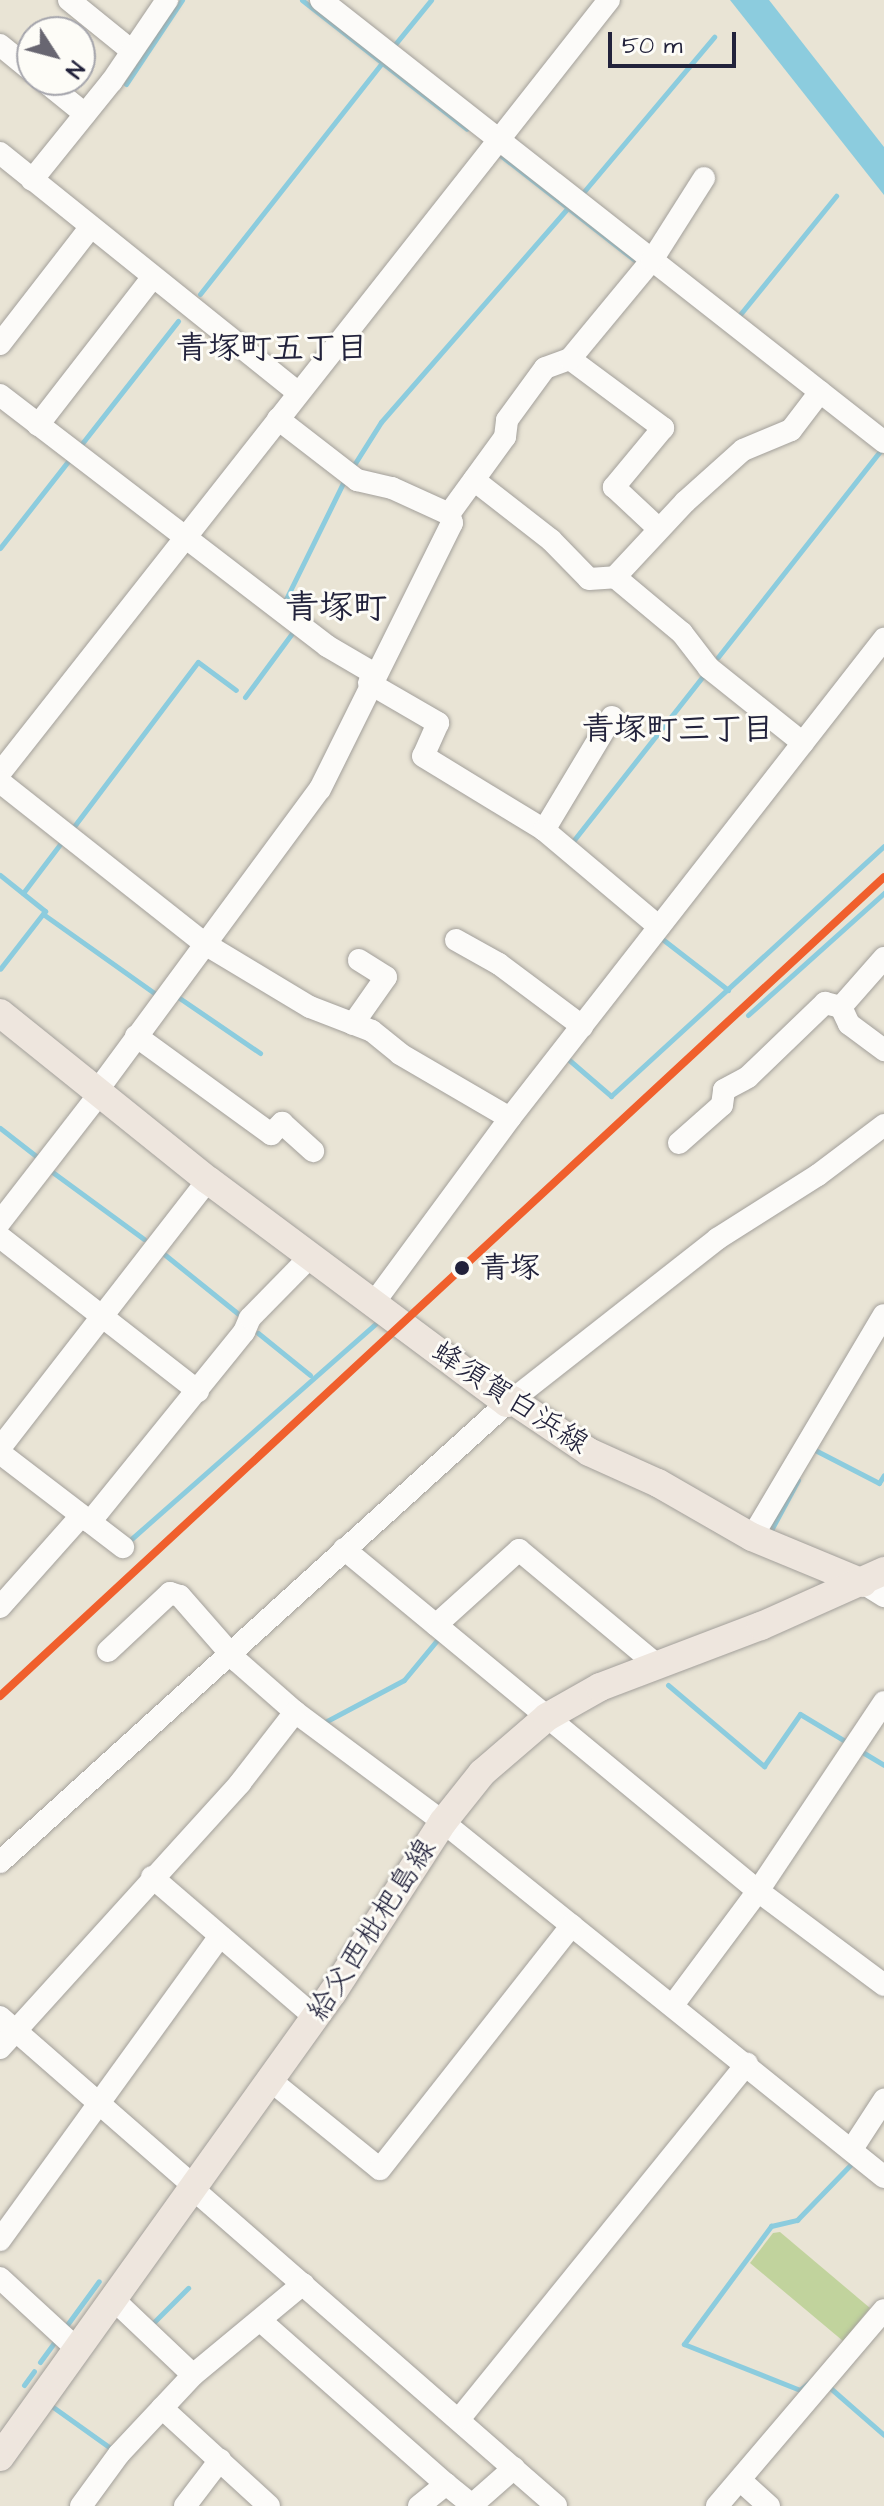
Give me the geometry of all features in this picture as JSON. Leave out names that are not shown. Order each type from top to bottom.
[{"type":"main road","name":"蜂須賀白浜線","points":[[0,1013],[208,1180],[373,1304],[510,1401],[589,1452],[658,1483],[752,1537],[877,1583]]},
{"type":"main road","name":"給父西枇杷島線","points":[[0,2457],[315,2017],[443,1822],[482,1773],[547,1717],[600,1687],[877,1583]]},
{"type":"street","points":[[69,0],[132,51]]},
{"type":"street","points":[[32,180],[85,114],[167,0]]},
{"type":"street","points":[[321,0],[884,442]]},
{"type":"street","points":[[4,760],[185,538],[609,0]]},
{"type":"street","points":[[0,45],[16,58]]},
{"type":"street","points":[[63,96],[85,114]]},
{"type":"street","points":[[1,156],[299,393]]},
{"type":"street","points":[[449,514],[505,437],[507,420],[545,368],[570,359],[652,260],[704,178]]},
{"type":"street","points":[[0,344],[90,228]]},
{"type":"street","points":[[38,425],[153,277]]},
{"type":"street","points":[[570,359],[663,428],[614,487],[658,528]]},
{"type":"street","points":[[615,577],[658,528],[743,450],[791,430],[820,392]]},
{"type":"street","points":[[0,395],[327,646],[438,723],[423,756],[544,830],[659,927]]},
{"type":"street","points":[[0,1222],[320,789],[371,678],[452,523],[449,514],[392,488],[357,480],[278,419]]},
{"type":"street","points":[[474,480],[551,540],[589,579],[615,577],[682,633],[709,668],[803,743]]},
{"type":"street","points":[[373,1304],[510,1118],[884,639]]},
{"type":"street","points":[[544,830],[612,717]]},
{"type":"street","points":[[0,782],[205,944],[310,1007],[353,1024],[510,1118]]},
{"type":"street","points":[[456,940],[499,964],[582,1026]]},
{"type":"street","points":[[841,1007],[884,958]]},
{"type":"street","points":[[353,1024],[386,977],[359,960]]},
{"type":"street","points":[[679,1143],[722,1105],[724,1090],[748,1077],[825,1003],[841,1007]]},
{"type":"street","points":[[841,1007],[849,1024],[884,1050]]},
{"type":"street","points":[[136,1036],[271,1134],[282,1123],[313,1151]]},
{"type":"street","points":[[1,1858],[233,1656],[344,1549],[510,1401],[717,1239],[818,1175],[884,1125]]},
{"type":"street","points":[[123,1547],[0,1450],[208,1180]]},
{"type":"street","points":[[0,1237],[198,1391]]},
{"type":"street","points":[[0,1607],[85,1519],[198,1391],[244,1332],[250,1318],[310,1257]]},
{"type":"street","points":[[752,1537],[884,1315]]},
{"type":"street","points":[[344,1549],[758,1891],[881,1975]]},
{"type":"street","points":[[436,1625],[519,1550],[657,1665]]},
{"type":"street","points":[[108,1651],[170,1593],[180,1596],[233,1656],[295,1712],[443,1822],[884,2177]]},
{"type":"street","points":[[673,2005],[758,1891],[884,1702]]},
{"type":"street","points":[[0,2048],[8,2024],[240,1783],[295,1712]]},
{"type":"street","points":[[152,1877],[315,2017]]},
{"type":"street","points":[[270,2080],[380,2169],[572,1925]]},
{"type":"street","points":[[0,2240],[220,1936]]},
{"type":"street","points":[[8,2024],[460,2418],[556,2506]]},
{"type":"street","points":[[460,2418],[747,2064]]},
{"type":"street","points":[[852,2149],[884,2100]]},
{"type":"street","points":[[0,2278],[77,2349]]},
{"type":"street","points":[[81,2506],[193,2375],[262,2322],[303,2284]]},
{"type":"street","points":[[113,2299],[193,2375]]},
{"type":"street","points":[[717,2506],[884,2310]]},
{"type":"street","points":[[262,2322],[472,2505],[514,2468]]},
{"type":"street","points":[[162,2408],[269,2506]]},
{"type":"street","points":[[185,2506],[220,2460]]},
{"type":"street","points":[[740,2480],[769,2506]]},
{"type":"street","points":[[419,2506],[446,2484]]},
{"type":"green space","points":[[780,2232],[870,2308],[843,2341],[750,2263],[773,2233]]},
{"type":"water","points":[[730,0],[769,0],[884,147],[884,195]]},
{"type":"waterway","points":[[126,84],[182,0]]},
{"type":"waterway","points":[[302,0],[467,129]]},
{"type":"waterway","points":[[392,48],[431,0]]},
{"type":"waterway","points":[[581,195],[714,37]]},
{"type":"waterway","points":[[200,294],[382,63]]},
{"type":"waterway","points":[[499,154],[636,261]]},
{"type":"waterway","points":[[738,317],[836,196]]},
{"type":"waterway","points":[[352,468],[381,422],[568,208]]},
{"type":"waterway","points":[[80,446],[178,321]]},
{"type":"waterway","points":[[718,657],[880,451]]},
{"type":"waterway","points":[[0,548],[69,460]]},
{"type":"waterway","points":[[284,603],[344,481]]},
{"type":"waterway","points":[[245,697],[293,632]]},
{"type":"waterway","points":[[72,829],[198,662],[236,690]]},
{"type":"waterway","points":[[570,845],[704,675]]},
{"type":"waterway","points":[[23,893],[61,843]]},
{"type":"waterway","points":[[568,1059],[611,1096],[884,846]]},
{"type":"waterway","points":[[0,875],[45,911],[0,969]]},
{"type":"waterway","points":[[748,1015],[884,893]]},
{"type":"waterway","points":[[43,914],[154,993]]},
{"type":"waterway","points":[[661,938],[728,990]]},
{"type":"waterway","points":[[175,995],[260,1053]]},
{"type":"waterway","points":[[0,1128],[36,1156]]},
{"type":"waterway","points":[[51,1171],[144,1239]]},
{"type":"waterway","points":[[164,1254],[242,1317]]},
{"type":"waterway","points":[[129,1541],[381,1319]]},
{"type":"waterway","points":[[258,1333],[310,1375]]},
{"type":"waterway","points":[[815,1450],[879,1483],[884,1475]]},
{"type":"waterway","points":[[770,1532],[798,1480]]},
{"type":"waterway","points":[[325,1722],[404,1680],[438,1639]]},
{"type":"waterway","points":[[668,1685],[764,1766],[800,1714],[850,1744]]},
{"type":"waterway","points":[[864,1753],[884,1765]]},
{"type":"waterway","points":[[817,2376],[800,2390],[684,2344],[771,2226],[797,2220],[852,2163]]},
{"type":"waterway","points":[[64,2329],[99,2281]]},
{"type":"waterway","points":[[150,2326],[188,2288]]},
{"type":"waterway","points":[[40,2362],[56,2340]]},
{"type":"waterway","points":[[24,2385],[34,2371]]},
{"type":"waterway","points":[[828,2386],[884,2435]]},
{"type":"waterway","points":[[53,2407],[113,2450]]},
{"type":"transit line","points":[[0,1696],[884,877]]},
{"type":"place","name":"青塚","points":[[462,1268]]},
{"type":"district","name":"青塚町五丁目","points":[[272,349]]},
{"type":"district","name":"青塚町","points":[[336,609]]},
{"type":"district","name":"青塚町三丁目","points":[[678,730]]}]
